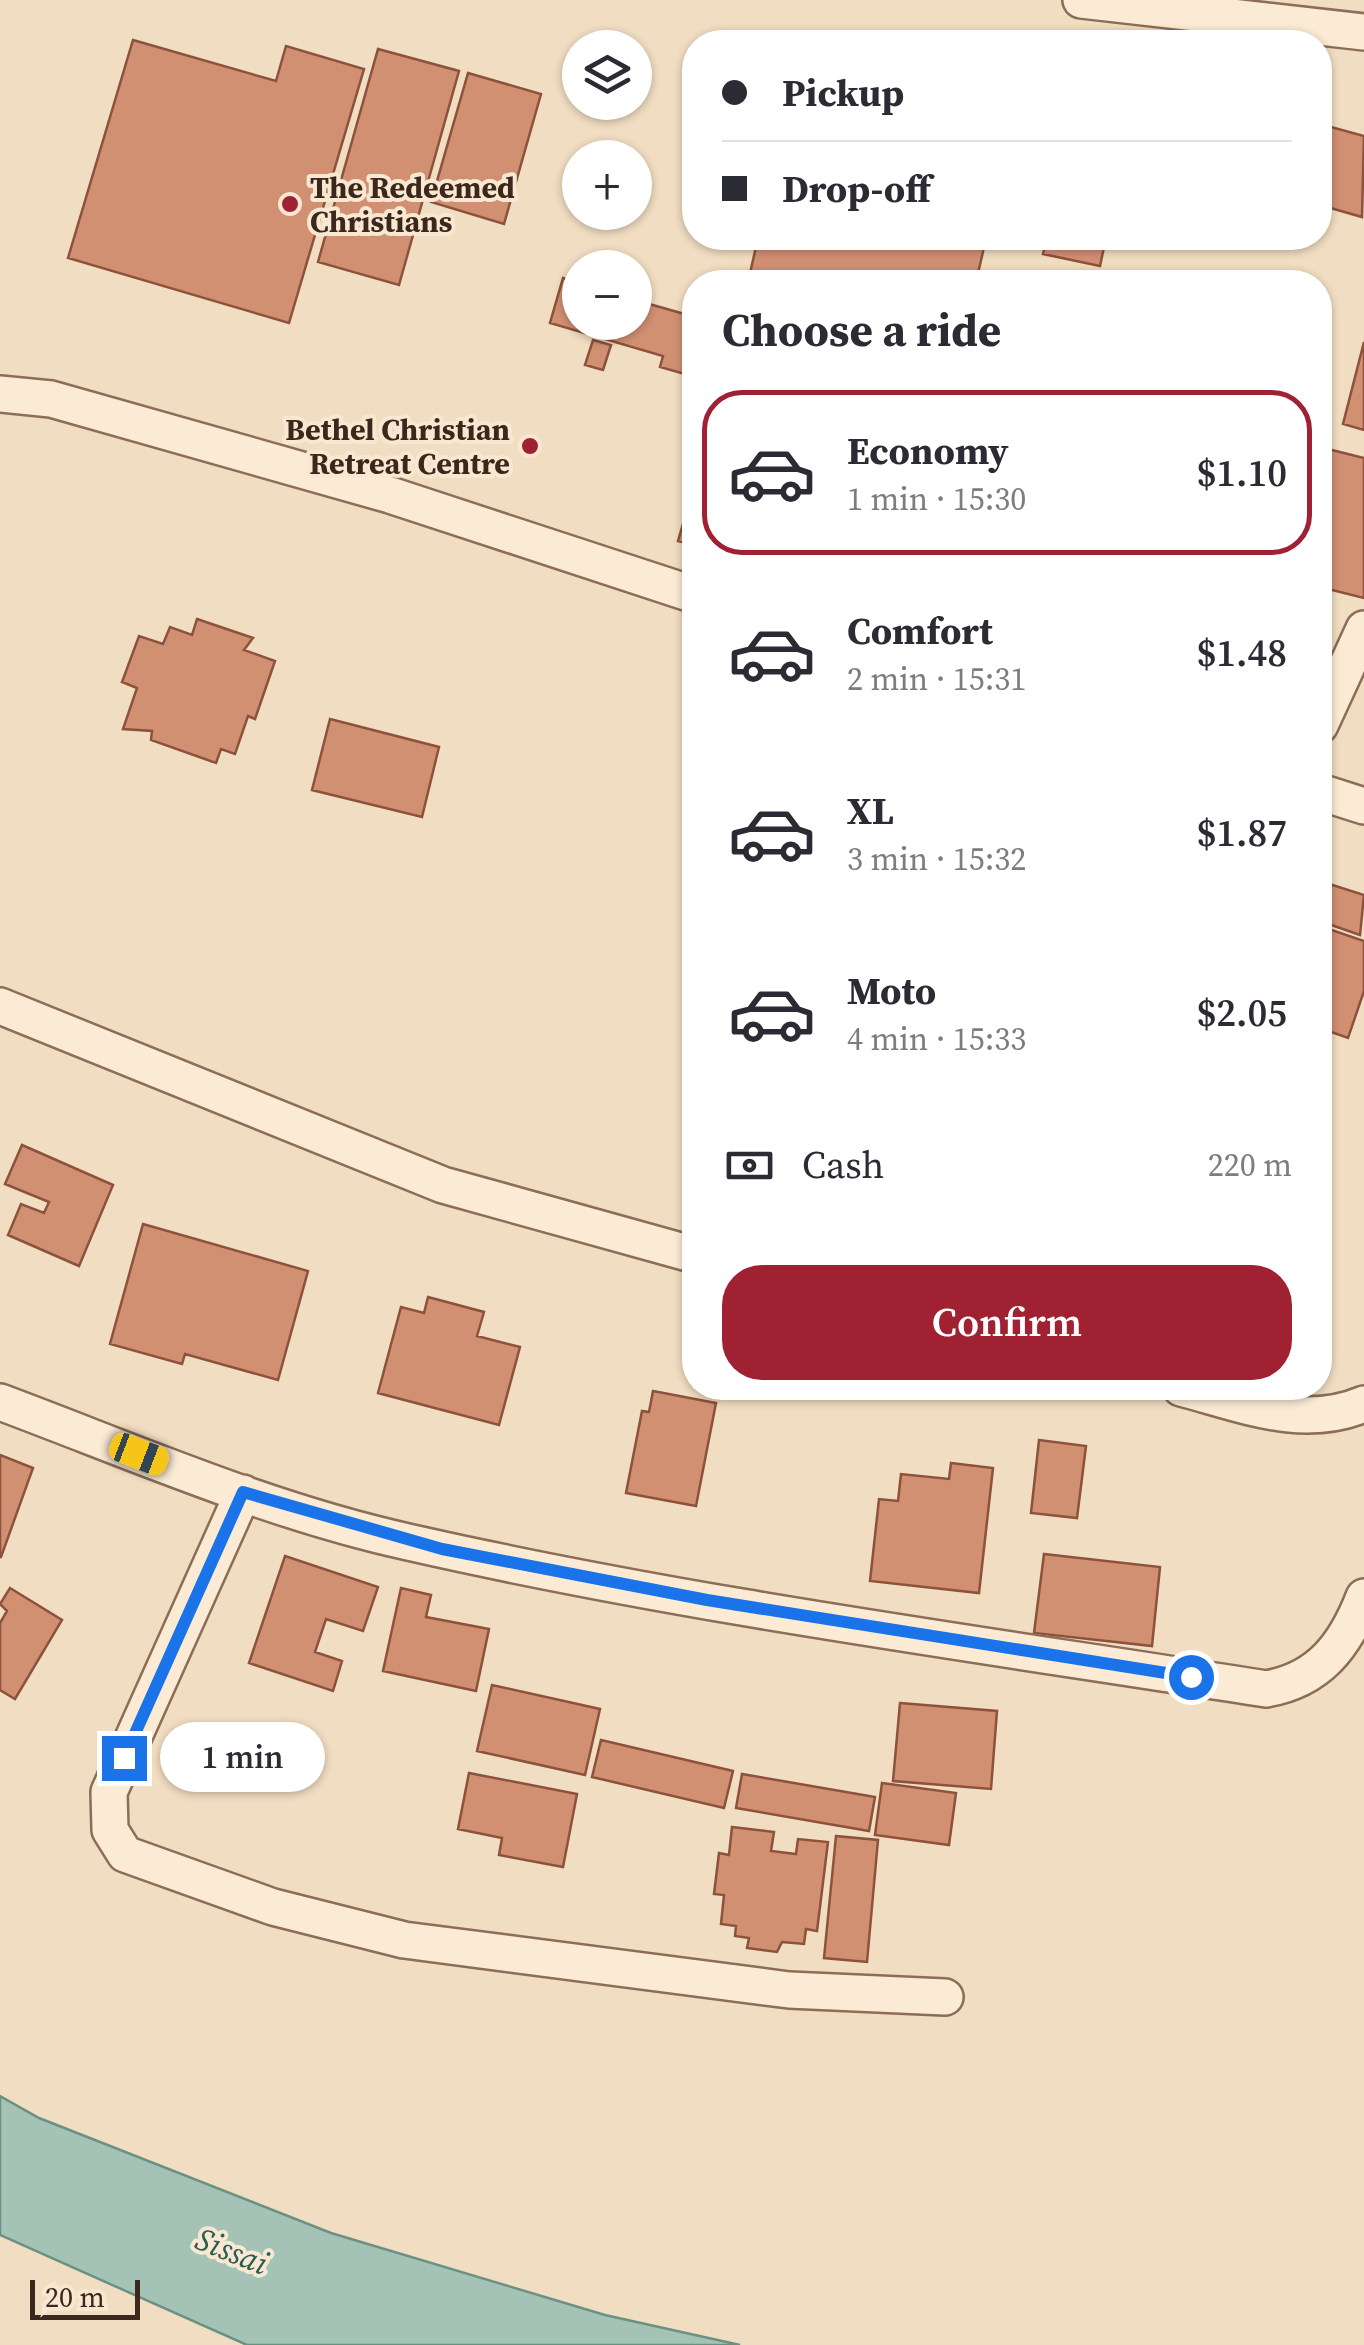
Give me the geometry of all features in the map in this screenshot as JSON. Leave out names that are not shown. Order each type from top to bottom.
[{"type":"street","points":[[1081,0],[1364,32]]},
{"type":"street","points":[[0,394],[50,400],[390,496],[682,591]]},
{"type":"street","points":[[1332,699],[1364,629]]},
{"type":"street","points":[[1332,796],[1364,806]]},
{"type":"street","points":[[0,1006],[443,1185],[682,1251]]},
{"type":"street","points":[[1227,1400],[1297,1418],[1341,1414],[1364,1404]]},
{"type":"street","points":[[0,1402],[243,1492],[405,1542],[707,1600],[1266,1689],[1296,1684],[1322,1666],[1354,1621],[1364,1597]]},
{"type":"street","points":[[243,1492],[109,1792],[110,1830],[124,1854],[272,1907],[404,1940],[790,1990],[945,1997]]},
{"type":"water","name":"Sissai","points":[[0,2096],[39,2118],[331,2233],[605,2315],[740,2345],[247,2345],[0,2235]]},
{"type":"building","points":[[133,40],[276,81],[286,46],[364,69],[289,323],[68,258]]},
{"type":"building","points":[[378,49],[459,71],[399,285],[318,262]]},
{"type":"building","points":[[468,73],[541,94],[504,224],[431,202]]},
{"type":"building","points":[[1332,127],[1364,136],[1362,217],[1332,208]]},
{"type":"building","points":[[755,250],[983,250],[979,270],[751,270]]},
{"type":"building","points":[[1044,250],[1103,250],[1100,266],[1043,254]]},
{"type":"building","points":[[562,281],[562,327],[550,323]]},
{"type":"building","points":[[652,305],[682,313],[682,373],[660,367],[663,356],[608,340],[652,340]]},
{"type":"building","points":[[593,340],[611,345],[603,370],[585,365]]},
{"type":"building","points":[[1364,342],[1364,430],[1343,424]]},
{"type":"building","points":[[1332,450],[1364,458],[1364,598],[1332,590]]},
{"type":"building","points":[[197,619],[253,638],[244,650],[275,661],[255,719],[248,716],[235,754],[221,749],[216,763],[151,740],[152,731],[123,729],[137,688],[122,682],[139,636],[163,644],[170,627],[192,635]]},
{"type":"building","points":[[330,719],[439,747],[422,817],[312,790]]},
{"type":"building","points":[[1332,885],[1364,895],[1360,935],[1332,925]]},
{"type":"building","points":[[1332,930],[1364,941],[1364,991],[1348,1038],[1332,1032]]},
{"type":"building","points":[[22,1145],[113,1185],[79,1266],[8,1235],[21,1204],[44,1213],[49,1202],[5,1184]]},
{"type":"building","points":[[143,1224],[308,1271],[278,1380],[185,1354],[182,1364],[110,1344]]},
{"type":"building","points":[[428,1297],[484,1312],[477,1336],[520,1347],[499,1425],[378,1393],[401,1307],[424,1313]]},
{"type":"building","points":[[653,1391],[682,1397],[682,1400],[716,1403],[696,1506],[626,1493],[642,1411],[649,1412]]},
{"type":"building","points":[[1039,1440],[1086,1446],[1077,1518],[1031,1513]]},
{"type":"building","points":[[0,1455],[33,1468],[1,1557],[0,1557]]},
{"type":"building","points":[[951,1463],[993,1468],[979,1593],[870,1581],[879,1499],[898,1501],[901,1474],[949,1479]]},
{"type":"building","points":[[1044,1554],[1160,1567],[1152,1646],[1034,1633]]},
{"type":"building","points":[[285,1556],[378,1587],[363,1631],[326,1619],[315,1652],[342,1661],[333,1691],[249,1663]]},
{"type":"building","points":[[10,1588],[62,1620],[15,1699],[0,1690],[0,1623],[7,1611],[0,1604]]},
{"type":"building","points":[[401,1588],[431,1595],[426,1617],[489,1629],[476,1691],[383,1671]]},
{"type":"building","points":[[492,1685],[600,1709],[585,1775],[477,1751]]},
{"type":"building","points":[[900,1703],[997,1711],[991,1789],[893,1781]]},
{"type":"building","points":[[601,1740],[733,1771],[724,1808],[592,1777]]},
{"type":"building","points":[[469,1773],[577,1794],[563,1867],[499,1855],[502,1838],[458,1829]]},
{"type":"building","points":[[742,1774],[875,1797],[869,1831],[736,1808]]},
{"type":"building","points":[[882,1783],[956,1793],[949,1845],[875,1835]]},
{"type":"building","points":[[732,1827],[774,1832],[771,1851],[796,1854],[798,1839],[828,1842],[817,1931],[806,1929],[804,1944],[782,1942],[777,1952],[747,1948],[749,1938],[735,1936],[736,1926],[721,1924],[724,1895],[714,1894],[719,1853],[729,1855]]},
{"type":"building","points":[[836,1836],[878,1840],[867,1962],[824,1958]]},
{"type":"place","name":"The Redeemed Christians","points":[[290,204]]},
{"type":"place","name":"Bethel Christian Retreat Centre","points":[[530,446]]},
{"type":"route","points":[[124,1758],[243,1492],[405,1542],[707,1600],[1191,1677]]}]
